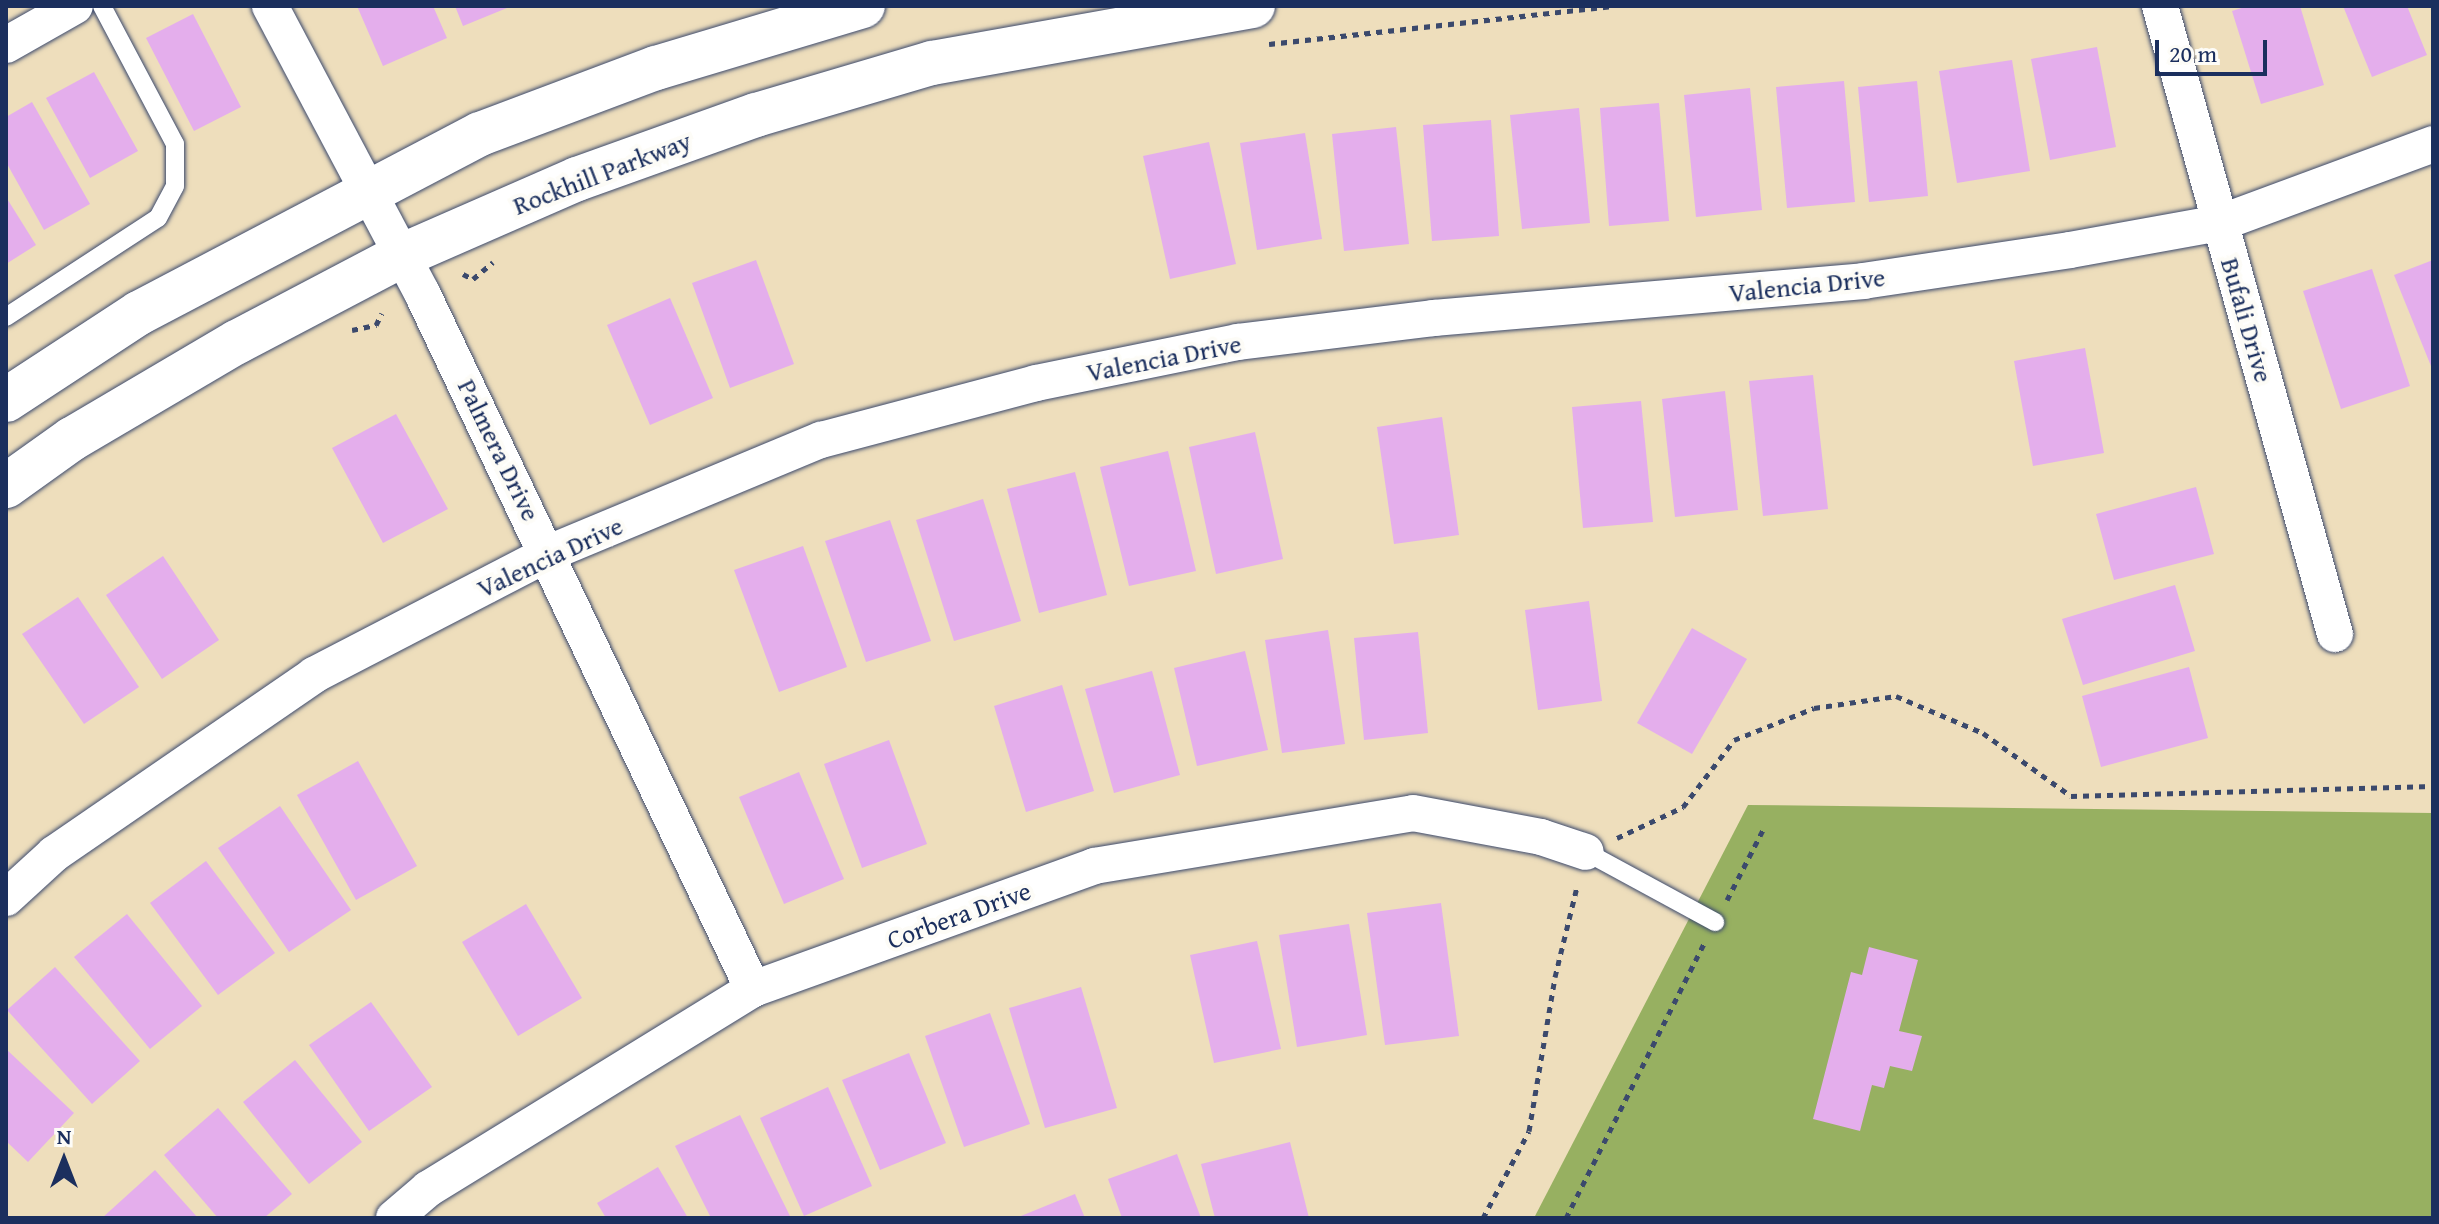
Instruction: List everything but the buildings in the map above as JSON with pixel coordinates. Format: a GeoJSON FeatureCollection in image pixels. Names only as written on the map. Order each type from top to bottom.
{"type":"FeatureCollection","features":[{"type":"Feature","properties":{"kind":"street"},"geometry":{"type":"LineString","coordinates":[[6,45],[75,6]]}},
{"type":"Feature","properties":{"kind":"street","name":"Palmera Drive"},"geometry":{"type":"LineString","coordinates":[[270,6],[371,191],[422,293],[549,553],[753,989]]}},
{"type":"Feature","properties":{"kind":"street"},"geometry":{"type":"LineString","coordinates":[[6,400],[139,313],[480,134],[656,68],[863,6]]}},
{"type":"Feature","properties":{"kind":"street","name":"Bufali Drive"},"geometry":{"type":"LineString","coordinates":[[2160,6],[2335,634]]}},
{"type":"Feature","properties":{"kind":"street","name":"Rockhill Parkway"},"geometry":{"type":"LineString","coordinates":[[6,486],[72,439],[237,342],[403,255],[577,179],[756,115],[918,68],[1256,26]]}},
{"type":"Feature","properties":{"kind":"street","name":"Valencia Drive"},"geometry":{"type":"LineString","coordinates":[[6,898],[54,854],[314,675],[549,553],[821,440],[1036,383],[1238,342],[1434,318],[1863,281],[2220,223],[2433,144]]}},
{"type":"Feature","properties":{"kind":"street","name":"Corbera Drive"},"geometry":{"type":"LineString","coordinates":[[394,1218],[428,1189],[753,989],[1094,866],[1413,813],[1541,837],[1586,852]]}},
{"type":"Feature","properties":{"kind":"lane"},"geometry":{"type":"LineString","coordinates":[[6,317],[158,218],[175,186],[175,144],[102,6]]}},
{"type":"Feature","properties":{"kind":"lane"},"geometry":{"type":"LineString","coordinates":[[1586,852],[1715,922]]}},
{"type":"Feature","properties":{"kind":"path"},"geometry":{"type":"LineString","coordinates":[[1256,26],[1611,6]]}},
{"type":"Feature","properties":{"kind":"path"},"geometry":{"type":"LineString","coordinates":[[339,333],[376,325],[379,314],[463,273],[473,279],[502,254]]}},
{"type":"Feature","properties":{"kind":"path"},"geometry":{"type":"LineString","coordinates":[[1483,1218],[1529,1131],[1555,977],[1586,852],[1683,807],[1734,740],[1814,708],[1896,696],[1983,733],[2071,796],[2433,786]]}},
{"type":"Feature","properties":{"kind":"path"},"geometry":{"type":"LineString","coordinates":[[1566,1218],[1764,828]]}},
{"type":"Feature","properties":{"kind":"green space"},"geometry":{"type":"Polygon","coordinates":[[[1748,805],[2433,813],[2433,1218],[1534,1218],[1748,805]]]}}]}
